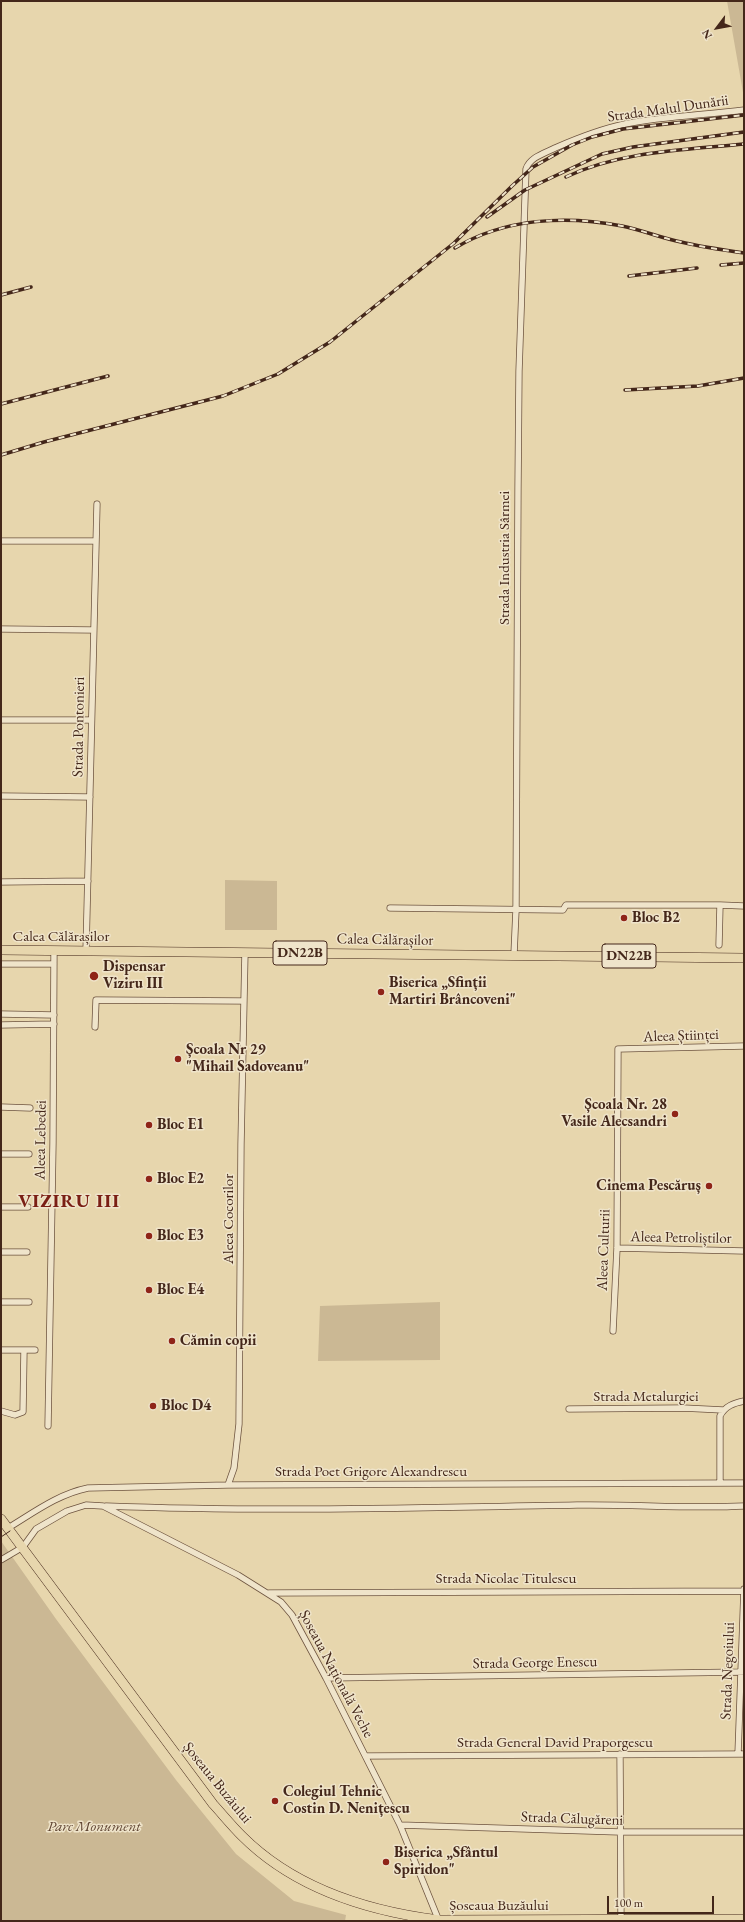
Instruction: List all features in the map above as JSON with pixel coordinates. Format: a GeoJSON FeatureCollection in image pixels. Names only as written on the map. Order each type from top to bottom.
{"type":"FeatureCollection","features":[{"type":"Feature","properties":{"kind":"main road","name":"Calea Călărașilor"},"geometry":{"type":"LineString","coordinates":[[1,950],[514,954],[744,958]]}},
{"type":"Feature","properties":{"kind":"main road","name":"Șoseaua Buzăului"},"geometry":{"type":"LineString","coordinates":[[1,1520],[213,1804],[242,1837],[277,1865],[296,1877],[339,1897],[388,1911],[439,1920],[744,1919]]}},
{"type":"Feature","properties":{"kind":"street","name":"Strada Malul Dunării"},"geometry":{"type":"LineString","coordinates":[[530,162],[540,155],[571,141],[613,127],[638,122],[744,110]]}},
{"type":"Feature","properties":{"kind":"street","name":"Strada Industria Sârmei"},"geometry":{"type":"LineString","coordinates":[[514,954],[516,910],[519,371],[525,179],[526,169],[530,162]]}},
{"type":"Feature","properties":{"kind":"street","name":"Strada Pontonieri"},"geometry":{"type":"LineString","coordinates":[[86,951],[96,504]]}},
{"type":"Feature","properties":{"kind":"street"},"geometry":{"type":"LineString","coordinates":[[1,541],[95,541]]}},
{"type":"Feature","properties":{"kind":"street"},"geometry":{"type":"LineString","coordinates":[[1,629],[93,630]]}},
{"type":"Feature","properties":{"kind":"street"},"geometry":{"type":"LineString","coordinates":[[1,720],[91,720]]}},
{"type":"Feature","properties":{"kind":"street"},"geometry":{"type":"LineString","coordinates":[[1,796],[90,797]]}},
{"type":"Feature","properties":{"kind":"street"},"geometry":{"type":"LineString","coordinates":[[1,882],[88,881]]}},
{"type":"Feature","properties":{"kind":"street"},"geometry":{"type":"LineString","coordinates":[[390,908],[563,910],[566,905],[744,906]]}},
{"type":"Feature","properties":{"kind":"street"},"geometry":{"type":"LineString","coordinates":[[719,945],[720,905]]}},
{"type":"Feature","properties":{"kind":"street","name":"Aleea Lebedei"},"geometry":{"type":"LineString","coordinates":[[48,1426],[53,1143],[54,951]]}},
{"type":"Feature","properties":{"kind":"street","name":"Aleea Cocorilor"},"geometry":{"type":"LineString","coordinates":[[228,1485],[234,1468],[239,1424],[243,1001],[245,952]]}},
{"type":"Feature","properties":{"kind":"street"},"geometry":{"type":"LineString","coordinates":[[1,964],[54,964]]}},
{"type":"Feature","properties":{"kind":"street"},"geometry":{"type":"LineString","coordinates":[[95,1027],[96,1000],[243,1001]]}},
{"type":"Feature","properties":{"kind":"street"},"geometry":{"type":"LineString","coordinates":[[1,1014],[54,1015]]}},
{"type":"Feature","properties":{"kind":"street"},"geometry":{"type":"LineString","coordinates":[[1,1025],[54,1024]]}},
{"type":"Feature","properties":{"kind":"street","name":"Aleea Științei"},"geometry":{"type":"LineString","coordinates":[[618,1049],[744,1046]]}},
{"type":"Feature","properties":{"kind":"street","name":"Aleea Culturii"},"geometry":{"type":"LineString","coordinates":[[614,1331],[617,1248],[618,1049]]}},
{"type":"Feature","properties":{"kind":"street"},"geometry":{"type":"LineString","coordinates":[[1,1107],[30,1108]]}},
{"type":"Feature","properties":{"kind":"street"},"geometry":{"type":"LineString","coordinates":[[1,1154],[29,1154]]}},
{"type":"Feature","properties":{"kind":"street"},"geometry":{"type":"LineString","coordinates":[[1,1207],[28,1207]]}},
{"type":"Feature","properties":{"kind":"street","name":"Aleea Petroliștilor"},"geometry":{"type":"LineString","coordinates":[[617,1248],[744,1251]]}},
{"type":"Feature","properties":{"kind":"street"},"geometry":{"type":"LineString","coordinates":[[1,1252],[27,1252]]}},
{"type":"Feature","properties":{"kind":"street"},"geometry":{"type":"LineString","coordinates":[[1,1302],[29,1302]]}},
{"type":"Feature","properties":{"kind":"street"},"geometry":{"type":"LineString","coordinates":[[1,1350],[35,1350]]}},
{"type":"Feature","properties":{"kind":"street"},"geometry":{"type":"LineString","coordinates":[[1,1411],[15,1415],[22,1412],[24,1350]]}},
{"type":"Feature","properties":{"kind":"street"},"geometry":{"type":"LineString","coordinates":[[720,1482],[720,1421],[723,1410],[734,1403],[744,1401]]}},
{"type":"Feature","properties":{"kind":"street","name":"Strada Metalurgiei"},"geometry":{"type":"LineString","coordinates":[[569,1409],[683,1408],[723,1410]]}},
{"type":"Feature","properties":{"kind":"street","name":"Strada Poet Grigore Alexandrescu"},"geometry":{"type":"LineString","coordinates":[[8,1528],[58,1498],[76,1490],[88,1488],[228,1485],[744,1483]]}},
{"type":"Feature","properties":{"kind":"street","name":"Șoseaua Națională Veche"},"geometry":{"type":"LineString","coordinates":[[23,1548],[36,1529],[67,1511],[86,1505],[103,1506],[210,1559],[281,1602],[292,1615],[366,1756],[400,1825],[439,1920]]}},
{"type":"Feature","properties":{"kind":"street"},"geometry":{"type":"LineString","coordinates":[[103,1506],[199,1510],[584,1505],[744,1506]]}},
{"type":"Feature","properties":{"kind":"street"},"geometry":{"type":"LineString","coordinates":[[1,1560],[23,1548]]}},
{"type":"Feature","properties":{"kind":"street","name":"Strada Nicolae Titulescu"},"geometry":{"type":"LineString","coordinates":[[269,1594],[744,1590]]}},
{"type":"Feature","properties":{"kind":"street","name":"Strada Negoiului"},"geometry":{"type":"LineString","coordinates":[[738,1754],[744,1590]]}},
{"type":"Feature","properties":{"kind":"street","name":"Strada George Enescu"},"geometry":{"type":"LineString","coordinates":[[326,1678],[742,1672]]}},
{"type":"Feature","properties":{"kind":"street"},"geometry":{"type":"LineString","coordinates":[[620,1754],[621,1920]]}},
{"type":"Feature","properties":{"kind":"street","name":"Strada General David Praporgescu"},"geometry":{"type":"LineString","coordinates":[[366,1756],[744,1754]]}},
{"type":"Feature","properties":{"kind":"street","name":"Strada Călugăreni"},"geometry":{"type":"LineString","coordinates":[[400,1825],[620,1832],[744,1832]]}},
{"type":"Feature","properties":{"kind":"green space"},"geometry":{"type":"Polygon","coordinates":[[[727,1],[744,1],[744,98],[727,1]]]}},
{"type":"Feature","properties":{"kind":"green space"},"geometry":{"type":"Polygon","coordinates":[[[225,880],[277,881],[277,930],[225,930],[225,880]]]}},
{"type":"Feature","properties":{"kind":"green space"},"geometry":{"type":"Polygon","coordinates":[[[440,1302],[440,1360],[318,1361],[320,1306],[440,1302]]]}},
{"type":"Feature","properties":{"kind":"green space","name":"Parc Monument"},"geometry":{"type":"Polygon","coordinates":[[[1,1541],[56,1619],[176,1780],[236,1854],[294,1901],[346,1915],[345,1921],[1,1921],[1,1541]]]}},
{"type":"Feature","properties":{"kind":"tram line"},"geometry":{"type":"LineString","coordinates":[[1,1537],[10,1531]]}},
{"type":"Feature","properties":{"kind":"railway"},"geometry":{"type":"LineString","coordinates":[[1,455],[44,442],[223,396],[278,374],[330,342],[454,243],[533,167],[572,145],[592,137],[623,129],[744,115]]}},
{"type":"Feature","properties":{"kind":"railway"},"geometry":{"type":"LineString","coordinates":[[487,217],[525,190],[602,154],[633,147],[744,132]]}},
{"type":"Feature","properties":{"kind":"railway"},"geometry":{"type":"LineString","coordinates":[[566,177],[587,168],[631,157],[676,150],[744,144]]}},
{"type":"Feature","properties":{"kind":"railway"},"geometry":{"type":"LineString","coordinates":[[455,248],[494,230],[515,225],[558,220],[622,226],[689,244],[744,253]]}},
{"type":"Feature","properties":{"kind":"railway"},"geometry":{"type":"LineString","coordinates":[[721,265],[744,263]]}},
{"type":"Feature","properties":{"kind":"railway"},"geometry":{"type":"LineString","coordinates":[[629,276],[697,268]]}},
{"type":"Feature","properties":{"kind":"railway"},"geometry":{"type":"LineString","coordinates":[[1,295],[31,287]]}},
{"type":"Feature","properties":{"kind":"railway"},"geometry":{"type":"LineString","coordinates":[[1,404],[108,376]]}},
{"type":"Feature","properties":{"kind":"railway"},"geometry":{"type":"LineString","coordinates":[[625,390],[698,386],[744,378]]}},
{"type":"Feature","properties":{"kind":"place","name":"Bloc B2"},"geometry":{"type":"Point","coordinates":[624,918]}},
{"type":"Feature","properties":{"kind":"place","name":"Dispensar Viziru III"},"geometry":{"type":"Point","coordinates":[94,976]}},
{"type":"Feature","properties":{"kind":"place","name":"Biserica „Sfinții Martiri Brâncoveni\""},"geometry":{"type":"Point","coordinates":[381,992]}},
{"type":"Feature","properties":{"kind":"place","name":"Școala Nr 29 \"Mihail Sadoveanu\""},"geometry":{"type":"Point","coordinates":[178,1059]}},
{"type":"Feature","properties":{"kind":"place","name":"Școala Nr. 28 Vasile Alecsandri"},"geometry":{"type":"Point","coordinates":[675,1114]}},
{"type":"Feature","properties":{"kind":"place","name":"Bloc E1"},"geometry":{"type":"Point","coordinates":[149,1125]}},
{"type":"Feature","properties":{"kind":"place","name":"Bloc E2"},"geometry":{"type":"Point","coordinates":[149,1179]}},
{"type":"Feature","properties":{"kind":"place","name":"Cinema Pescăruș"},"geometry":{"type":"Point","coordinates":[709,1186]}},
{"type":"Feature","properties":{"kind":"place","name":"Bloc E3"},"geometry":{"type":"Point","coordinates":[149,1236]}},
{"type":"Feature","properties":{"kind":"place","name":"Bloc E4"},"geometry":{"type":"Point","coordinates":[149,1290]}},
{"type":"Feature","properties":{"kind":"place","name":"Cămin copii"},"geometry":{"type":"Point","coordinates":[172,1341]}},
{"type":"Feature","properties":{"kind":"place","name":"Bloc D4"},"geometry":{"type":"Point","coordinates":[153,1406]}},
{"type":"Feature","properties":{"kind":"place","name":"Colegiul Tehnic Costin D. Nenițescu"},"geometry":{"type":"Point","coordinates":[275,1801]}},
{"type":"Feature","properties":{"kind":"place","name":"Biserica „Sfântul Spiridon\""},"geometry":{"type":"Point","coordinates":[386,1862]}},
{"type":"Feature","properties":{"kind":"district","name":"VIZIRU III"},"geometry":{"type":"Point","coordinates":[69,1202]}}]}
